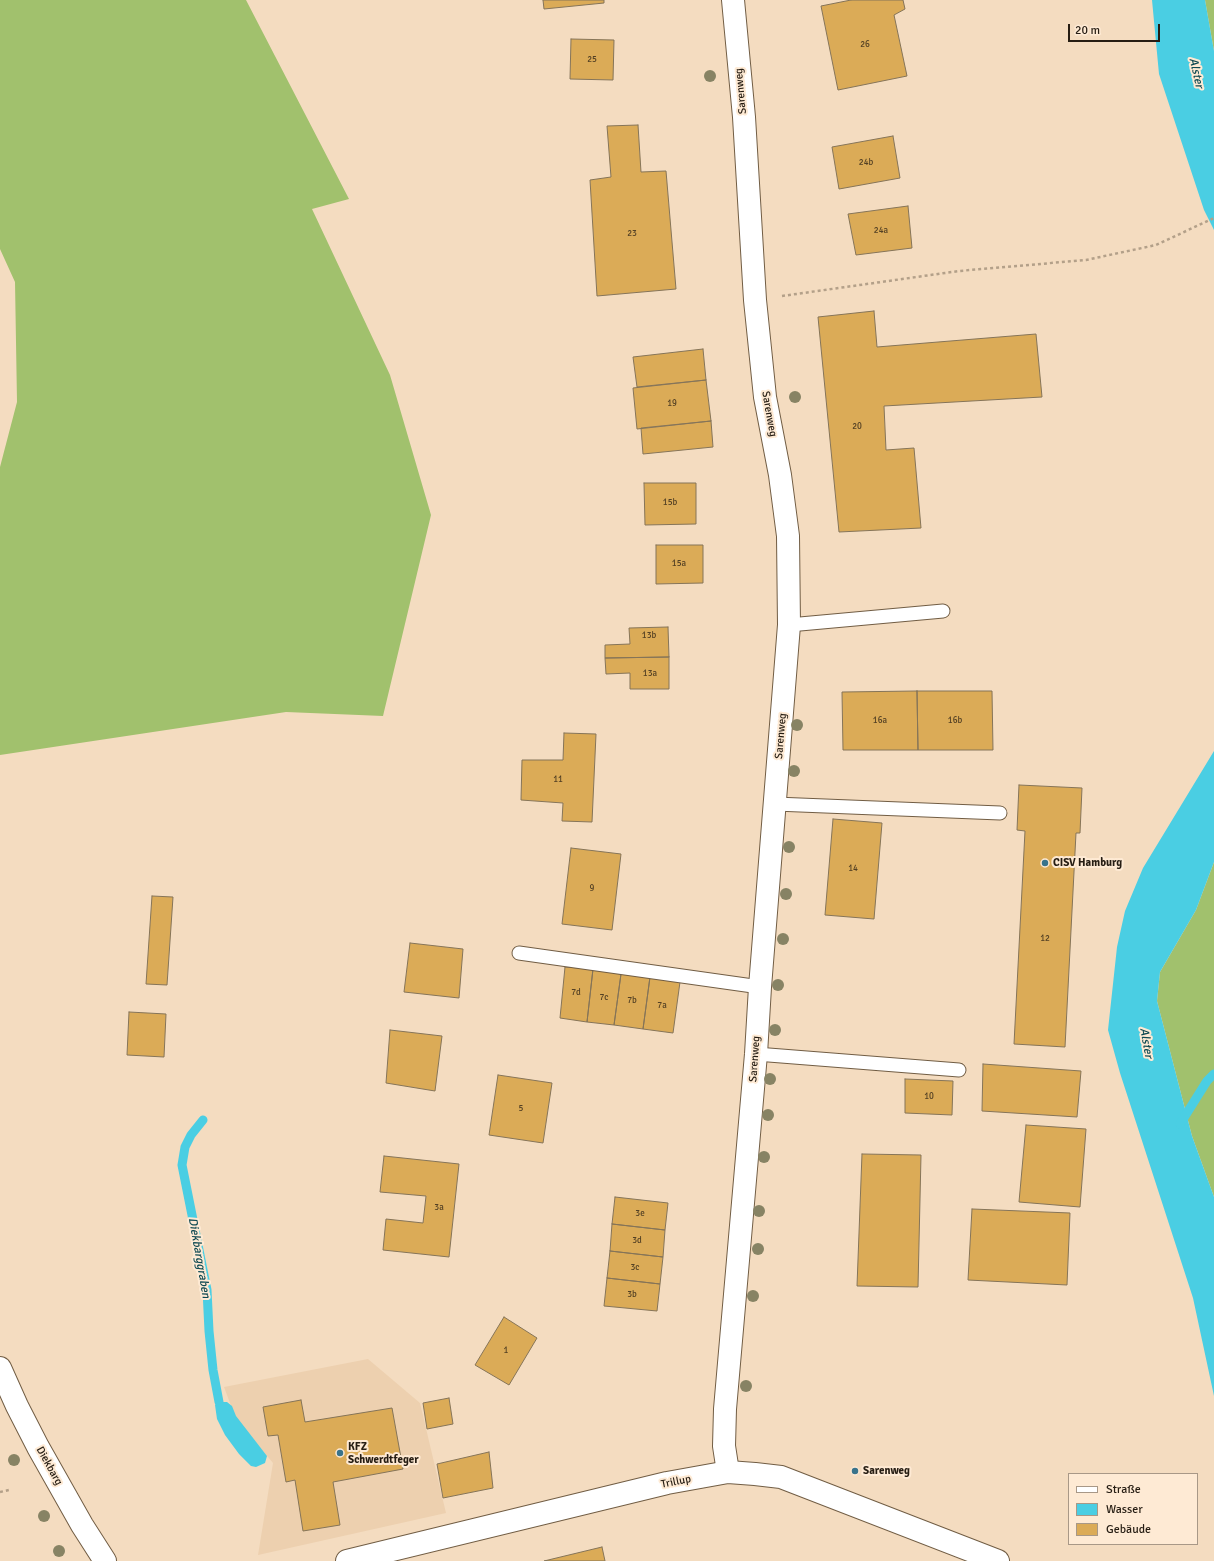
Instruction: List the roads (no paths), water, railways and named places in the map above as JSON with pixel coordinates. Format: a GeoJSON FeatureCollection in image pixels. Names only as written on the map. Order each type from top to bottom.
{"type":"FeatureCollection","features":[{"type":"Feature","properties":{"kind":"street","name":"Sarenweg"},"geometry":{"type":"LineString","coordinates":[[728,1472],[724,1446],[725,1409],[756,1054],[789,625],[788,536],[780,475],[765,396],[755,300],[744,117],[733,0]]}},
{"type":"Feature","properties":{"kind":"street","name":"Diekbarg"},"geometry":{"type":"LineString","coordinates":[[0,1368],[38,1447],[82,1525],[105,1561]]}},
{"type":"Feature","properties":{"kind":"street","name":"Trillup"},"geometry":{"type":"LineString","coordinates":[[347,1561],[667,1483],[728,1472],[781,1477],[998,1561]]}},
{"type":"Feature","properties":{"kind":"lane"},"geometry":{"type":"LineString","coordinates":[[789,625],[943,610]]}},
{"type":"Feature","properties":{"kind":"lane"},"geometry":{"type":"LineString","coordinates":[[775,804],[1000,813]]}},
{"type":"Feature","properties":{"kind":"lane"},"geometry":{"type":"LineString","coordinates":[[519,953],[760,987]]}},
{"type":"Feature","properties":{"kind":"lane"},"geometry":{"type":"LineString","coordinates":[[756,1054],[959,1070]]}},
{"type":"Feature","properties":{"kind":"water","name":"Alster"},"geometry":{"type":"Polygon","coordinates":[[[1152,0],[1205,0],[1214,51],[1214,230],[1204,210],[1159,74],[1152,0]]]}},
{"type":"Feature","properties":{"kind":"water","name":"Alster"},"geometry":{"type":"Polygon","coordinates":[[[1214,751],[1214,862],[1196,910],[1160,972],[1157,1001],[1192,1136],[1214,1197],[1214,1396],[1193,1298],[1120,1073],[1108,1030],[1117,947],[1125,911],[1143,868],[1214,751]]]}},
{"type":"Feature","properties":{"kind":"water"},"geometry":{"type":"Polygon","coordinates":[[[219,1402],[227,1402],[232,1406],[236,1416],[267,1456],[265,1463],[256,1467],[251,1466],[239,1454],[225,1435],[217,1419],[215,1405],[219,1402]]]}},
{"type":"Feature","properties":{"kind":"waterway"},"geometry":{"type":"LineString","coordinates":[[1180,1124],[1207,1081],[1214,1074]]}},
{"type":"Feature","properties":{"kind":"waterway","name":"Diekbarggraben"},"geometry":{"type":"LineString","coordinates":[[203,1120],[191,1135],[185,1147],[182,1165],[207,1290],[213,1370],[219,1402]]}},
{"type":"Feature","properties":{"kind":"place","name":"CISV Hamburg"},"geometry":{"type":"Point","coordinates":[1045,863]}},
{"type":"Feature","properties":{"kind":"place","name":"KFZ Schwerdtfeger"},"geometry":{"type":"Point","coordinates":[340,1453]}},
{"type":"Feature","properties":{"kind":"place","name":"Sarenweg"},"geometry":{"type":"Point","coordinates":[855,1471]}}]}
